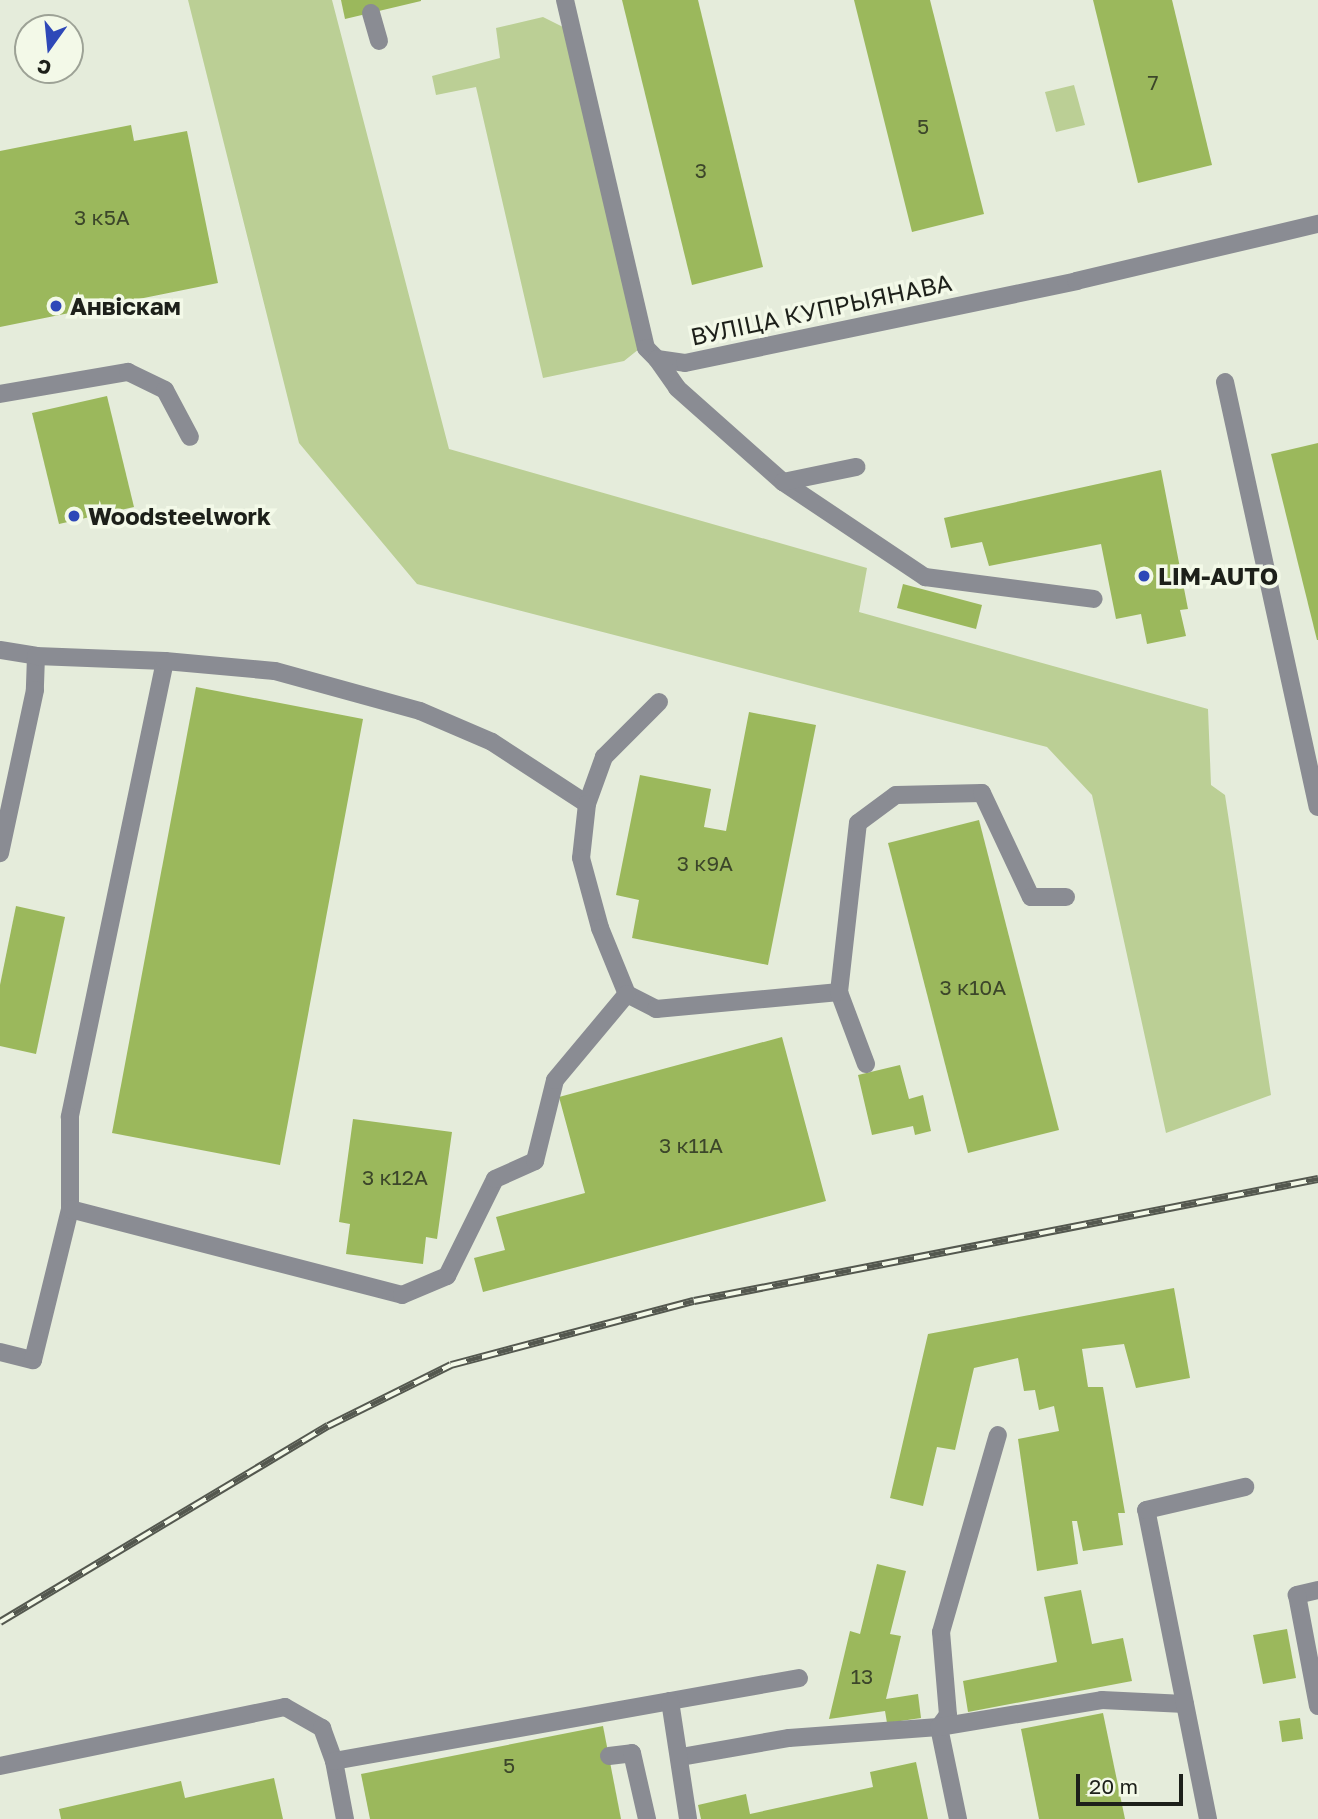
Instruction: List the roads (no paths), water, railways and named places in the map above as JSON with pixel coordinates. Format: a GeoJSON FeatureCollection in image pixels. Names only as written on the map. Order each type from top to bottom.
{"type":"FeatureCollection","features":[{"type":"Feature","properties":{"kind":"street"},"geometry":{"type":"LineString","coordinates":[[565,0],[646,348],[677,388],[783,482],[925,578],[1094,599]]}},
{"type":"Feature","properties":{"kind":"street"},"geometry":{"type":"LineString","coordinates":[[371,13],[379,41]]}},
{"type":"Feature","properties":{"kind":"street","name":"ВУЛІЦА КУПРЫЯНАВА"},"geometry":{"type":"LineString","coordinates":[[657,359],[685,363],[1076,281],[1318,224]]}},
{"type":"Feature","properties":{"kind":"street"},"geometry":{"type":"LineString","coordinates":[[0,394],[128,372],[165,390],[190,437]]}},
{"type":"Feature","properties":{"kind":"street"},"geometry":{"type":"LineString","coordinates":[[1225,382],[1318,807]]}},
{"type":"Feature","properties":{"kind":"street"},"geometry":{"type":"LineString","coordinates":[[783,482],[856,467]]}},
{"type":"Feature","properties":{"kind":"street"},"geometry":{"type":"LineString","coordinates":[[0,650],[36,656],[165,661],[275,671],[420,711],[492,742],[587,804]]}},
{"type":"Feature","properties":{"kind":"street"},"geometry":{"type":"LineString","coordinates":[[0,853],[35,690],[36,656]]}},
{"type":"Feature","properties":{"kind":"street"},"geometry":{"type":"LineString","coordinates":[[0,1352],[33,1360],[70,1209],[70,1117],[165,661]]}},
{"type":"Feature","properties":{"kind":"street"},"geometry":{"type":"LineString","coordinates":[[659,702],[604,757],[587,804],[581,858],[600,928],[627,994],[656,1009],[839,992]]}},
{"type":"Feature","properties":{"kind":"street"},"geometry":{"type":"LineString","coordinates":[[866,1064],[839,992],[858,823],[897,794],[982,793],[1031,897],[1066,897]]}},
{"type":"Feature","properties":{"kind":"street"},"geometry":{"type":"LineString","coordinates":[[70,1209],[402,1295],[447,1276],[495,1179],[536,1161],[555,1080],[627,994]]}},
{"type":"Feature","properties":{"kind":"street"},"geometry":{"type":"LineString","coordinates":[[958,1819],[939,1727],[948,1715],[941,1632],[998,1435]]}},
{"type":"Feature","properties":{"kind":"street"},"geometry":{"type":"LineString","coordinates":[[1208,1819],[1146,1510],[1245,1488]]}},
{"type":"Feature","properties":{"kind":"street"},"geometry":{"type":"LineString","coordinates":[[1318,1590],[1297,1595],[1318,1706]]}},
{"type":"Feature","properties":{"kind":"street"},"geometry":{"type":"LineString","coordinates":[[334,1761],[799,1678]]}},
{"type":"Feature","properties":{"kind":"street"},"geometry":{"type":"LineString","coordinates":[[681,1757],[789,1738],[939,1727],[1102,1700],[1185,1703]]}},
{"type":"Feature","properties":{"kind":"street"},"geometry":{"type":"LineString","coordinates":[[670,1701],[681,1757],[688,1819]]}},
{"type":"Feature","properties":{"kind":"street"},"geometry":{"type":"LineString","coordinates":[[0,1766],[285,1707],[322,1728],[334,1761],[345,1819]]}},
{"type":"Feature","properties":{"kind":"street"},"geometry":{"type":"LineString","coordinates":[[609,1756],[632,1753],[647,1819]]}},
{"type":"Feature","properties":{"kind":"railway"},"geometry":{"type":"LineString","coordinates":[[0,1622],[328,1426],[451,1365],[694,1301],[1318,1179]]}},
{"type":"Feature","properties":{"kind":"place","name":"Анвіскам"},"geometry":{"type":"Point","coordinates":[56,306]}},
{"type":"Feature","properties":{"kind":"place","name":"Woodsteelwork"},"geometry":{"type":"Point","coordinates":[74,516]}},
{"type":"Feature","properties":{"kind":"place","name":"LIM-AUTO"},"geometry":{"type":"Point","coordinates":[1144,576]}}]}
